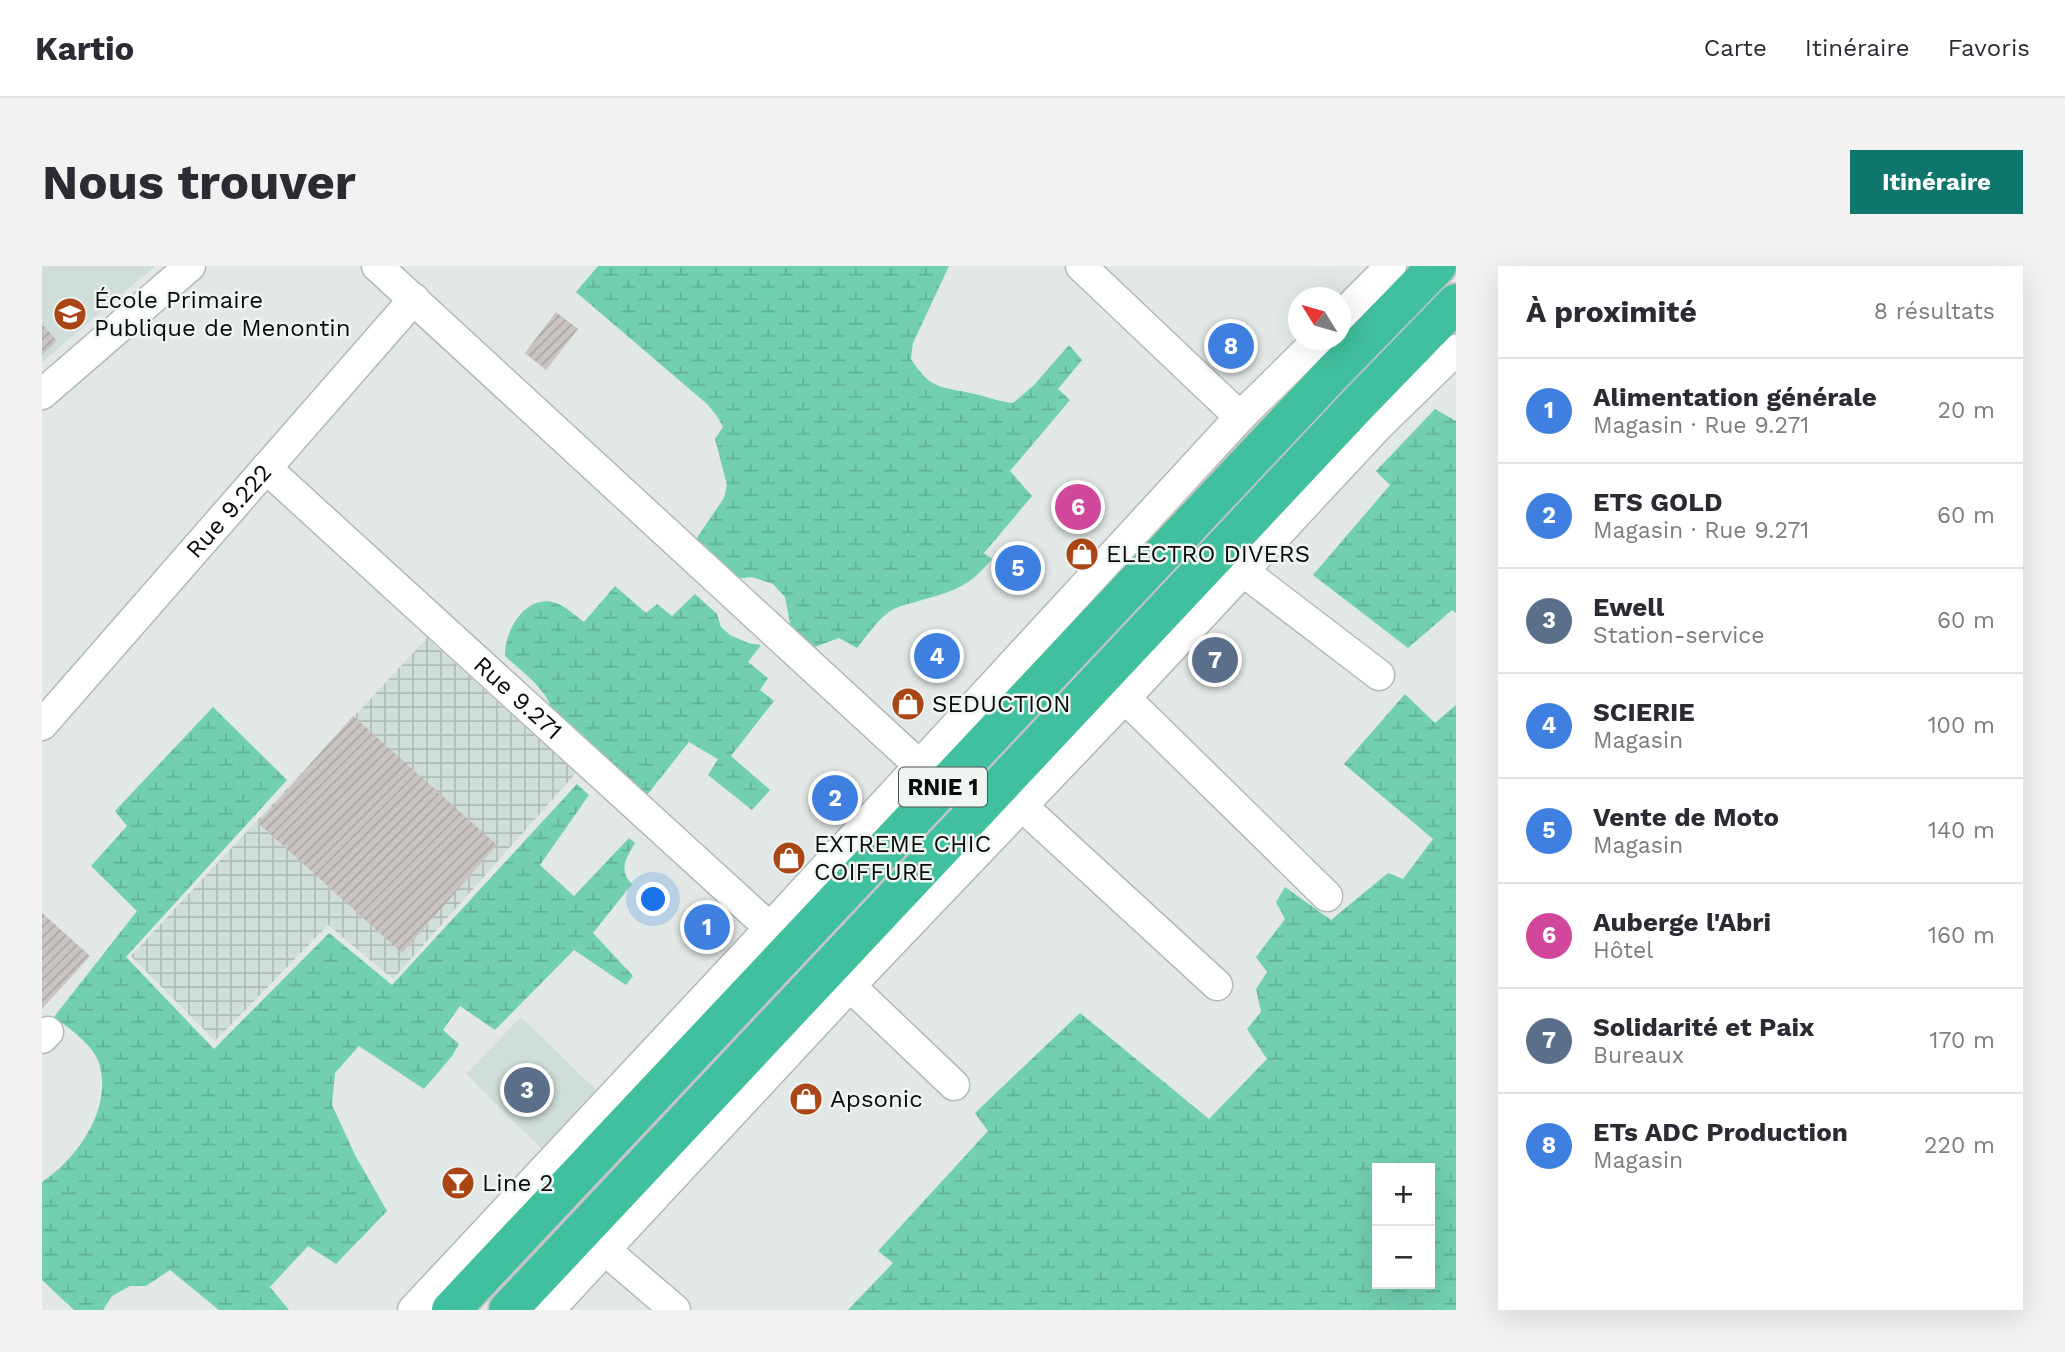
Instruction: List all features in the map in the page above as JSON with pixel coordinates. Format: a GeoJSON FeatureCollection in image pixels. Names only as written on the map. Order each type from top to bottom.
{"type":"FeatureCollection","features":[{"type":"Feature","properties":{"kind":"highway","name":"RNIE 1"},"geometry":{"type":"LineString","coordinates":[[451,1310],[1320,386],[1437,266]]}},
{"type":"Feature","properties":{"kind":"highway","name":"RNIE 1"},"geometry":{"type":"LineString","coordinates":[[508,1310],[1357,405],[1456,303]]}},
{"type":"Feature","properties":{"kind":"street"},"geometry":{"type":"LineString","coordinates":[[42,394],[190,266]]}},
{"type":"Feature","properties":{"kind":"street"},"geometry":{"type":"LineString","coordinates":[[377,266],[919,766]]}},
{"type":"Feature","properties":{"kind":"street"},"geometry":{"type":"LineString","coordinates":[[1081,266],[1240,417]]}},
{"type":"Feature","properties":{"kind":"street"},"geometry":{"type":"LineString","coordinates":[[1351,306],[1391,266]]}},
{"type":"Feature","properties":{"kind":"street","name":"Rue 9.222"},"geometry":{"type":"LineString","coordinates":[[42,725],[414,299]]}},
{"type":"Feature","properties":{"kind":"street"},"geometry":{"type":"LineString","coordinates":[[413,1310],[1240,417],[1308,350]]}},
{"type":"Feature","properties":{"kind":"street"},"geometry":{"type":"LineString","coordinates":[[550,1310],[850,986],[1125,698],[1378,426],[1456,350]]}},
{"type":"Feature","properties":{"kind":"street","name":"Rue 9.271"},"geometry":{"type":"LineString","coordinates":[[266,468],[769,928]]}},
{"type":"Feature","properties":{"kind":"street"},"geometry":{"type":"LineString","coordinates":[[1243,571],[1379,675]]}},
{"type":"Feature","properties":{"kind":"street"},"geometry":{"type":"LineString","coordinates":[[1125,698],[1327,896]]}},
{"type":"Feature","properties":{"kind":"street"},"geometry":{"type":"LineString","coordinates":[[1021,805],[1217,985]]}},
{"type":"Feature","properties":{"kind":"street"},"geometry":{"type":"LineString","coordinates":[[850,986],[954,1085]]}},
{"type":"Feature","properties":{"kind":"street"},"geometry":{"type":"LineString","coordinates":[[604,1249],[675,1310]]}},
{"type":"Feature","properties":{"kind":"shaded area","name":"École Primaire Publique de Menontin"},"geometry":{"type":"Polygon","coordinates":[[[42,266],[155,266],[42,362],[42,266]]]}},
{"type":"Feature","properties":{"kind":"shaded area"},"geometry":{"type":"Polygon","coordinates":[[[427,638],[576,773],[393,979],[328,925],[215,1041],[131,956],[427,638]]]}},
{"type":"Feature","properties":{"kind":"shaded area"},"geometry":{"type":"Polygon","coordinates":[[[521,1017],[598,1092],[544,1151],[466,1074],[521,1017]]]}},
{"type":"Feature","properties":{"kind":"green space"},"geometry":{"type":"Polygon","coordinates":[[[598,266],[949,266],[913,343],[911,359],[918,370],[932,382],[946,388],[1013,403],[1034,385],[1069,345],[1082,360],[1058,389],[1070,400],[1010,471],[1032,496],[984,553],[992,559],[984,568],[969,582],[953,590],[890,611],[857,648],[839,638],[812,648],[791,629],[785,597],[773,584],[752,577],[732,579],[694,542],[724,498],[727,485],[715,439],[723,427],[707,404],[576,292],[598,266]]]}},
{"type":"Feature","properties":{"kind":"green space"},"geometry":{"type":"Polygon","coordinates":[[[1435,409],[1456,421],[1456,613],[1452,610],[1408,648],[1313,575],[1390,485],[1376,471],[1435,409]]]}},
{"type":"Feature","properties":{"kind":"green space"},"geometry":{"type":"Polygon","coordinates":[[[615,586],[646,613],[657,604],[672,616],[695,594],[717,614],[721,627],[730,635],[761,645],[748,662],[768,678],[760,690],[774,701],[731,756],[770,790],[752,810],[708,775],[718,759],[689,742],[643,800],[551,715],[551,707],[542,691],[505,656],[508,636],[526,609],[545,601],[556,603],[584,622],[615,586]]]}},
{"type":"Feature","properties":{"kind":"green space"},"geometry":{"type":"Polygon","coordinates":[[[1405,694],[1435,723],[1456,705],[1456,1310],[848,1310],[893,1263],[878,1251],[988,1131],[975,1113],[1080,1013],[1209,1119],[1267,1059],[1247,1029],[1261,1012],[1256,989],[1267,972],[1256,957],[1285,919],[1276,902],[1285,887],[1331,920],[1388,873],[1403,879],[1433,839],[1344,764],[1405,694]]]}},
{"type":"Feature","properties":{"kind":"green space"},"geometry":{"type":"Polygon","coordinates":[[[213,707],[287,780],[126,957],[214,1049],[329,933],[392,985],[577,784],[589,795],[540,865],[574,896],[629,838],[635,843],[624,869],[632,884],[593,933],[633,976],[626,985],[574,950],[495,1030],[460,1006],[443,1030],[459,1044],[424,1089],[359,1046],[335,1073],[332,1105],[355,1155],[387,1211],[336,1264],[308,1246],[270,1287],[289,1310],[219,1310],[170,1270],[146,1286],[130,1286],[112,1296],[103,1310],[74,1310],[42,1280],[42,1182],[80,1146],[97,1114],[102,1080],[99,1063],[92,1050],[54,1017],[137,911],[91,866],[127,826],[115,811],[213,707]]]}},
{"type":"Feature","properties":{"kind":"building"},"geometry":{"type":"Polygon","coordinates":[[[556,312],[578,329],[546,370],[525,353],[556,312]]]}},
{"type":"Feature","properties":{"kind":"building"},"geometry":{"type":"Polygon","coordinates":[[[42,324],[57,341],[42,355],[42,324]]]}},
{"type":"Feature","properties":{"kind":"building"},"geometry":{"type":"Polygon","coordinates":[[[353,716],[497,845],[402,953],[258,823],[353,716]]]}},
{"type":"Feature","properties":{"kind":"building"},"geometry":{"type":"Polygon","coordinates":[[[42,913],[90,956],[42,1009],[42,913]]]}},
{"type":"Feature","properties":{"kind":"place","name":"École Primaire Publique de Menontin"},"geometry":{"type":"Point","coordinates":[70,314]}},
{"type":"Feature","properties":{"kind":"place","name":"ETs ADC Production"},"geometry":{"type":"Point","coordinates":[1231,346]}},
{"type":"Feature","properties":{"kind":"place","name":"Auberge l'Abri"},"geometry":{"type":"Point","coordinates":[1078,507]}},
{"type":"Feature","properties":{"kind":"place","name":"ELECTRO DIVERS"},"geometry":{"type":"Point","coordinates":[1082,554]}},
{"type":"Feature","properties":{"kind":"place","name":"Vente de Moto"},"geometry":{"type":"Point","coordinates":[1018,568]}},
{"type":"Feature","properties":{"kind":"place","name":"SCIERIE"},"geometry":{"type":"Point","coordinates":[937,656]}},
{"type":"Feature","properties":{"kind":"place","name":"Solidarité et Paix"},"geometry":{"type":"Point","coordinates":[1215,660]}},
{"type":"Feature","properties":{"kind":"place","name":"SEDUCTION"},"geometry":{"type":"Point","coordinates":[908,704]}},
{"type":"Feature","properties":{"kind":"place","name":"ETS GOLD"},"geometry":{"type":"Point","coordinates":[835,798]}},
{"type":"Feature","properties":{"kind":"place","name":"EXTREME CHIC COIFFURE"},"geometry":{"type":"Point","coordinates":[789,858]}},
{"type":"Feature","properties":{"kind":"place","name":"Alimentation générale"},"geometry":{"type":"Point","coordinates":[707,927]}},
{"type":"Feature","properties":{"kind":"place","name":"Ewell"},"geometry":{"type":"Point","coordinates":[527,1090]}},
{"type":"Feature","properties":{"kind":"place","name":"Apsonic"},"geometry":{"type":"Point","coordinates":[806,1099]}},
{"type":"Feature","properties":{"kind":"place","name":"Line 2"},"geometry":{"type":"Point","coordinates":[458,1183]}}]}
